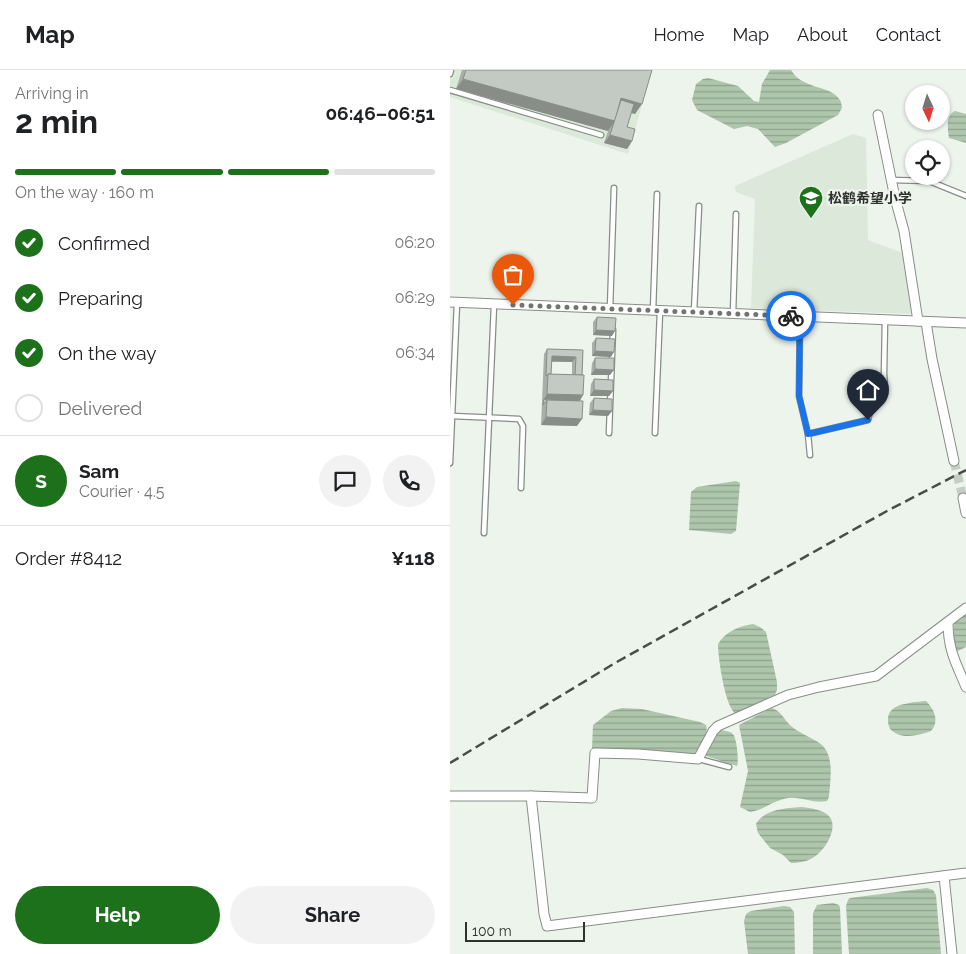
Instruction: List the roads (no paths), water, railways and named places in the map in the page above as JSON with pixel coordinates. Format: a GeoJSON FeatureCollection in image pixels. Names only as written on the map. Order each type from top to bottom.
{"type":"FeatureCollection","features":[{"type":"Feature","properties":{"kind":"street"},"geometry":{"type":"LineString","coordinates":[[878,115],[954,461]]}},
{"type":"Feature","properties":{"kind":"street"},"geometry":{"type":"LineString","coordinates":[[454,303],[612,312],[694,312],[966,323]]}},
{"type":"Feature","properties":{"kind":"street"},"geometry":{"type":"LineString","coordinates":[[963,498],[966,513]]}},
{"type":"Feature","properties":{"kind":"street"},"geometry":{"type":"LineString","coordinates":[[450,796],[592,798],[596,753],[698,759],[713,730],[718,726],[788,695],[819,686],[876,676],[966,608]]}},
{"type":"Feature","properties":{"kind":"street"},"geometry":{"type":"LineString","coordinates":[[948,622],[951,652],[966,687]]}},
{"type":"Feature","properties":{"kind":"street"},"geometry":{"type":"LineString","coordinates":[[531,796],[546,926],[966,873]]}},
{"type":"Feature","properties":{"kind":"street"},"geometry":{"type":"LineString","coordinates":[[944,876],[952,954]]}},
{"type":"Feature","properties":{"kind":"lane"},"geometry":{"type":"LineString","coordinates":[[450,74],[451,70]]}},
{"type":"Feature","properties":{"kind":"lane"},"geometry":{"type":"LineString","coordinates":[[450,90],[601,136]]}},
{"type":"Feature","properties":{"kind":"lane"},"geometry":{"type":"LineString","coordinates":[[891,180],[929,182],[966,196]]}},
{"type":"Feature","properties":{"kind":"lane"},"geometry":{"type":"LineString","coordinates":[[612,312],[614,188]]}},
{"type":"Feature","properties":{"kind":"lane"},"geometry":{"type":"LineString","coordinates":[[655,433],[657,194]]}},
{"type":"Feature","properties":{"kind":"lane"},"geometry":{"type":"LineString","coordinates":[[694,312],[698,206]]}},
{"type":"Feature","properties":{"kind":"lane"},"geometry":{"type":"LineString","coordinates":[[733,314],[736,214]]}},
{"type":"Feature","properties":{"kind":"lane"},"geometry":{"type":"LineString","coordinates":[[450,463],[454,303]]}},
{"type":"Feature","properties":{"kind":"lane"},"geometry":{"type":"LineString","coordinates":[[484,533],[494,304]]}},
{"type":"Feature","properties":{"kind":"lane"},"geometry":{"type":"LineString","coordinates":[[800,317],[799,396],[808,434],[810,455]]}},
{"type":"Feature","properties":{"kind":"lane"},"geometry":{"type":"LineString","coordinates":[[808,434],[868,420],[873,398],[886,388],[884,374],[885,320]]}},
{"type":"Feature","properties":{"kind":"lane"},"geometry":{"type":"LineString","coordinates":[[609,434],[613,328]]}},
{"type":"Feature","properties":{"kind":"lane"},"geometry":{"type":"LineString","coordinates":[[452,416],[519,419],[522,423],[520,488]]}},
{"type":"Feature","properties":{"kind":"lane"},"geometry":{"type":"LineString","coordinates":[[698,759],[729,767]]}},
{"type":"Feature","properties":{"kind":"tunnel"},"geometry":{"type":"LineString","coordinates":[[954,461],[963,498]]}},
{"type":"Feature","properties":{"kind":"railway"},"geometry":{"type":"LineString","coordinates":[[450,763],[615,663],[887,511],[966,470]]}},
{"type":"Feature","properties":{"kind":"place","name":"松鹤希望小学"},"geometry":{"type":"Point","coordinates":[811,219]}}]}
